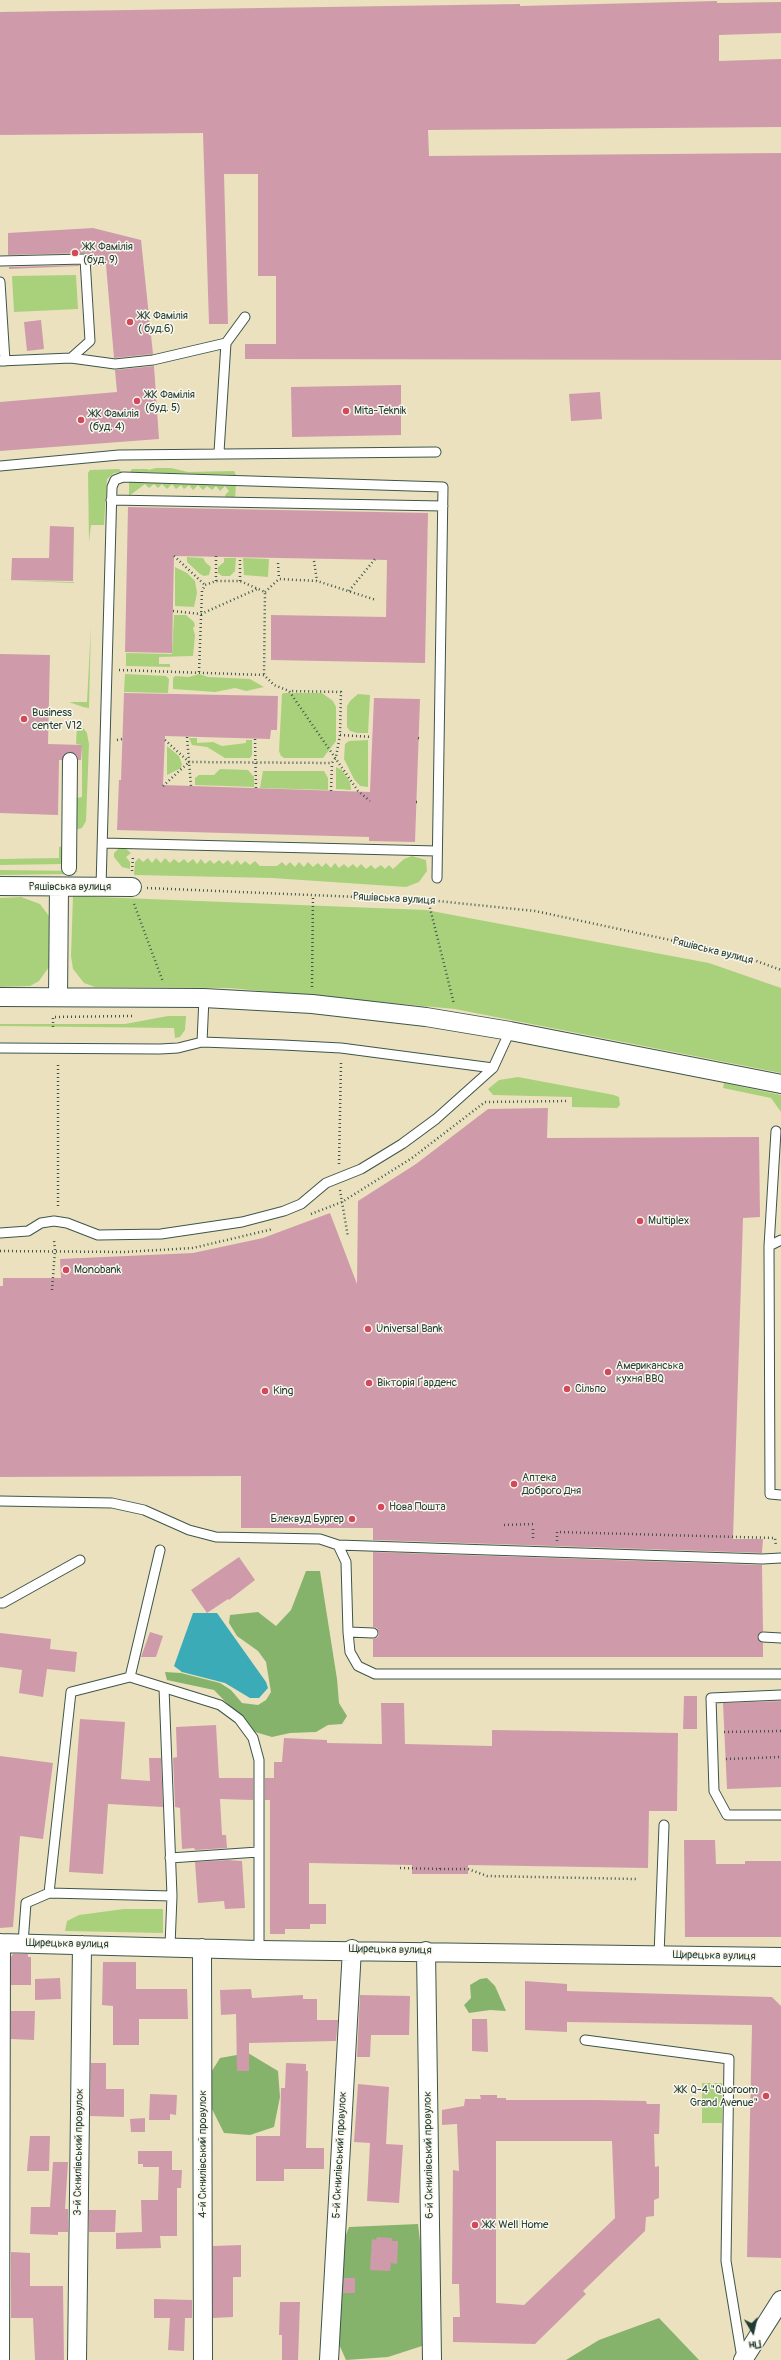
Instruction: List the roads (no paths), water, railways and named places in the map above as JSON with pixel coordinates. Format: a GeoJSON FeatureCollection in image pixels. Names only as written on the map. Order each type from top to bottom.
{"type":"FeatureCollection","features":[{"type":"Feature","properties":{"kind":"street"},"geometry":{"type":"LineString","coordinates":[[69,868],[70,760]]}},
{"type":"Feature","properties":{"kind":"street","name":"Ряшівська вулиця"},"geometry":{"type":"LineString","coordinates":[[0,886],[101,887],[133,895]]}},
{"type":"Feature","properties":{"kind":"street"},"geometry":{"type":"LineString","coordinates":[[58,997],[59,887]]}},
{"type":"Feature","properties":{"kind":"street"},"geometry":{"type":"LineString","coordinates":[[0,997],[204,998],[312,1004],[426,1018],[510,1031],[781,1084]]}},
{"type":"Feature","properties":{"kind":"street"},"geometry":{"type":"LineString","coordinates":[[0,2360],[1,1943]]}},
{"type":"Feature","properties":{"kind":"street","name":"Щирецька вулиця"},"geometry":{"type":"LineString","coordinates":[[1,1943],[170,1946],[259,1950],[352,1949],[781,1957]]}},
{"type":"Feature","properties":{"kind":"street","name":"3-й Скнилівський провулок"},"geometry":{"type":"LineString","coordinates":[[77,2360],[82,1945]]}},
{"type":"Feature","properties":{"kind":"street","name":"4-й Скнилівський провулок"},"geometry":{"type":"LineString","coordinates":[[202,1948],[203,2360]]}},
{"type":"Feature","properties":{"kind":"street","name":"5-й Скнилівський провулок"},"geometry":{"type":"LineString","coordinates":[[329,2360],[352,1949]]}},
{"type":"Feature","properties":{"kind":"street","name":"6-й Скнилівський провулок"},"geometry":{"type":"LineString","coordinates":[[426,1951],[432,2360]]}},
{"type":"Feature","properties":{"kind":"street"},"geometry":{"type":"LineString","coordinates":[[743,2360],[781,2300]]}},
{"type":"Feature","properties":{"kind":"lane"},"geometry":{"type":"LineString","coordinates":[[0,261],[85,259],[90,341],[71,358]]}},
{"type":"Feature","properties":{"kind":"lane"},"geometry":{"type":"LineString","coordinates":[[0,282],[2,361],[71,358],[115,364],[153,360],[226,343]]}},
{"type":"Feature","properties":{"kind":"lane"},"geometry":{"type":"LineString","coordinates":[[219,452],[226,343],[245,317]]}},
{"type":"Feature","properties":{"kind":"lane"},"geometry":{"type":"LineString","coordinates":[[0,466],[119,454],[219,452],[436,452]]}},
{"type":"Feature","properties":{"kind":"lane"},"geometry":{"type":"LineString","coordinates":[[101,887],[111,500],[113,483],[118,478],[122,477],[443,487],[437,878]]}},
{"type":"Feature","properties":{"kind":"lane"},"geometry":{"type":"LineString","coordinates":[[111,500],[443,506]]}},
{"type":"Feature","properties":{"kind":"lane"},"geometry":{"type":"LineString","coordinates":[[103,843],[437,851]]}},
{"type":"Feature","properties":{"kind":"lane"},"geometry":{"type":"LineString","coordinates":[[202,1042],[204,998]]}},
{"type":"Feature","properties":{"kind":"lane"},"geometry":{"type":"LineString","coordinates":[[0,1233],[28,1230],[41,1223],[54,1221],[67,1223],[98,1235],[161,1234],[242,1222],[301,1204],[326,1183],[361,1169],[402,1144],[436,1119],[493,1068],[510,1031]]}},
{"type":"Feature","properties":{"kind":"lane"},"geometry":{"type":"LineString","coordinates":[[0,1048],[178,1048],[202,1042],[342,1048],[493,1068]]}},
{"type":"Feature","properties":{"kind":"lane"},"geometry":{"type":"LineString","coordinates":[[776,1131],[769,1246],[770,1494],[781,1495]]}},
{"type":"Feature","properties":{"kind":"lane"},"geometry":{"type":"LineString","coordinates":[[769,1246],[781,1240]]}},
{"type":"Feature","properties":{"kind":"lane"},"geometry":{"type":"LineString","coordinates":[[0,1501],[112,1503],[144,1510],[190,1530],[216,1537],[320,1539],[338,1545],[762,1559],[779,1558]]}},
{"type":"Feature","properties":{"kind":"lane"},"geometry":{"type":"LineString","coordinates":[[338,1545],[346,1562],[350,1652],[358,1666],[375,1674],[781,1674]]}},
{"type":"Feature","properties":{"kind":"lane"},"geometry":{"type":"LineString","coordinates":[[130,1677],[160,1550]]}},
{"type":"Feature","properties":{"kind":"lane"},"geometry":{"type":"LineString","coordinates":[[0,1603],[3,1603],[80,1560]]}},
{"type":"Feature","properties":{"kind":"lane"},"geometry":{"type":"LineString","coordinates":[[348,1632],[373,1633]]}},
{"type":"Feature","properties":{"kind":"lane"},"geometry":{"type":"LineString","coordinates":[[763,1638],[781,1638]]}},
{"type":"Feature","properties":{"kind":"lane"},"geometry":{"type":"LineString","coordinates":[[48,1893],[71,1692],[130,1677],[220,1705],[239,1719],[253,1738],[259,1760],[259,1950]]}},
{"type":"Feature","properties":{"kind":"lane"},"geometry":{"type":"LineString","coordinates":[[164,1688],[172,1896],[170,1946]]}},
{"type":"Feature","properties":{"kind":"lane"},"geometry":{"type":"LineString","coordinates":[[781,1695],[711,1698],[714,1791],[727,1815],[781,1815]]}},
{"type":"Feature","properties":{"kind":"lane"},"geometry":{"type":"LineString","coordinates":[[659,1955],[664,1825]]}},
{"type":"Feature","properties":{"kind":"lane"},"geometry":{"type":"LineString","coordinates":[[170,1858],[258,1852]]}},
{"type":"Feature","properties":{"kind":"lane"},"geometry":{"type":"LineString","coordinates":[[23,1943],[26,1904],[48,1893],[172,1896]]}},
{"type":"Feature","properties":{"kind":"lane"},"geometry":{"type":"LineString","coordinates":[[585,2040],[729,2059],[726,2261],[743,2360]]}},
{"type":"Feature","properties":{"kind":"water"},"geometry":{"type":"Polygon","coordinates":[[[193,1613],[217,1613],[266,1682],[268,1688],[259,1698],[250,1698],[225,1683],[182,1672],[174,1666],[193,1613]]]}},
{"type":"Feature","properties":{"kind":"place","name":"ЖК Фамілія (буд. 9)"},"geometry":{"type":"Point","coordinates":[75,253]}},
{"type":"Feature","properties":{"kind":"place","name":"ЖК Фамілія ( буд.6)"},"geometry":{"type":"Point","coordinates":[130,322]}},
{"type":"Feature","properties":{"kind":"place","name":"ЖК Фамілія (буд. 5)"},"geometry":{"type":"Point","coordinates":[137,401]}},
{"type":"Feature","properties":{"kind":"place","name":"Mita-Teknik"},"geometry":{"type":"Point","coordinates":[346,411]}},
{"type":"Feature","properties":{"kind":"place","name":"ЖК Фамілія (буд. 4)"},"geometry":{"type":"Point","coordinates":[81,420]}},
{"type":"Feature","properties":{"kind":"place","name":"Business center V12"},"geometry":{"type":"Point","coordinates":[24,719]}},
{"type":"Feature","properties":{"kind":"place","name":"Multiplex"},"geometry":{"type":"Point","coordinates":[640,1221]}},
{"type":"Feature","properties":{"kind":"place","name":"Monobank"},"geometry":{"type":"Point","coordinates":[66,1270]}},
{"type":"Feature","properties":{"kind":"place","name":"Universal Bank"},"geometry":{"type":"Point","coordinates":[368,1329]}},
{"type":"Feature","properties":{"kind":"place","name":"Американська кухня BBQ"},"geometry":{"type":"Point","coordinates":[608,1372]}},
{"type":"Feature","properties":{"kind":"place","name":"Вікторія Ґарденс"},"geometry":{"type":"Point","coordinates":[369,1383]}},
{"type":"Feature","properties":{"kind":"place","name":"Сільпо"},"geometry":{"type":"Point","coordinates":[567,1389]}},
{"type":"Feature","properties":{"kind":"place","name":"King"},"geometry":{"type":"Point","coordinates":[265,1391]}},
{"type":"Feature","properties":{"kind":"place","name":"Аптека Доброго Дня"},"geometry":{"type":"Point","coordinates":[514,1484]}},
{"type":"Feature","properties":{"kind":"place","name":"Нова Пошта"},"geometry":{"type":"Point","coordinates":[381,1507]}},
{"type":"Feature","properties":{"kind":"place","name":"Блеквуд Бургер"},"geometry":{"type":"Point","coordinates":[352,1519]}},
{"type":"Feature","properties":{"kind":"place","name":"ЖК Q-4 \"Quoroom Grand Avenue\""},"geometry":{"type":"Point","coordinates":[766,2096]}},
{"type":"Feature","properties":{"kind":"place","name":"ЖК Well Home"},"geometry":{"type":"Point","coordinates":[475,2225]}}]}
